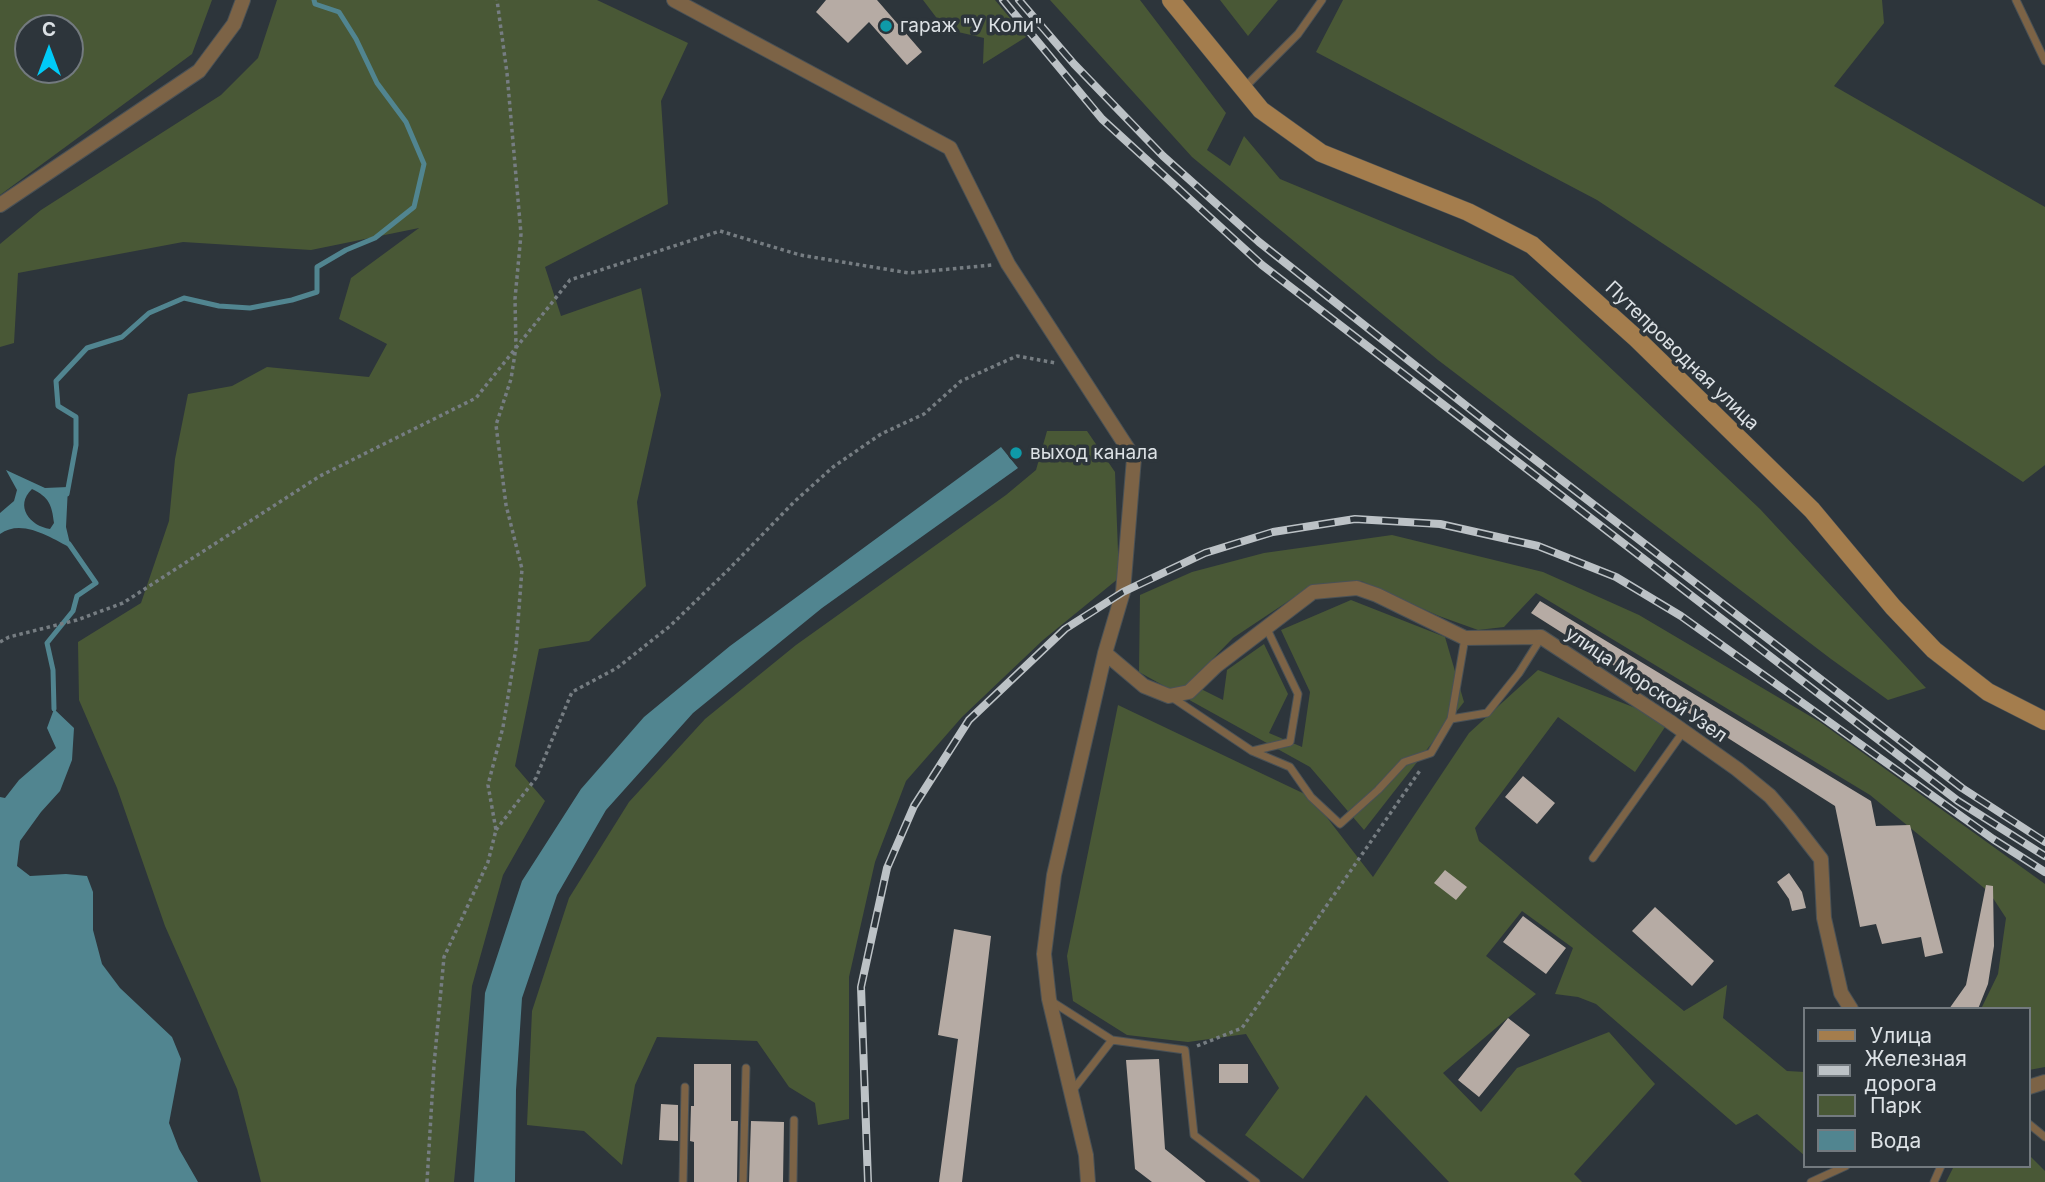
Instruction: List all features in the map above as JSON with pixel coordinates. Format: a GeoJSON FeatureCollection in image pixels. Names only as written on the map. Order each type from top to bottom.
{"type":"FeatureCollection","features":[{"type":"Feature","properties":{"kind":"main road","name":"Путепроводная улица"},"geometry":{"type":"LineString","coordinates":[[1171,0],[1261,110],[1321,153],[1468,212],[1532,245],[1637,339],[1812,510],[1893,607],[1934,650],[1988,692],[2045,721]]}},
{"type":"Feature","properties":{"kind":"street"},"geometry":{"type":"LineString","coordinates":[[0,205],[199,71],[234,24],[243,0]]}},
{"type":"Feature","properties":{"kind":"street"},"geometry":{"type":"LineString","coordinates":[[674,0],[950,148],[1009,264],[1134,458],[1122,592],[1105,653],[1054,875],[1044,954],[1049,999],[1086,1155],[1088,1182]]}},
{"type":"Feature","properties":{"kind":"street","name":"улица Морской Узел"},"geometry":{"type":"LineString","coordinates":[[1169,696],[1189,692],[1216,666],[1313,592],[1357,588],[1465,638],[1541,637],[1737,769],[1770,796],[1789,818],[1821,859],[1824,918],[1841,993],[1850,1007]]}},
{"type":"Feature","properties":{"kind":"street"},"geometry":{"type":"LineString","coordinates":[[1105,653],[1144,686],[1169,696]]}},
{"type":"Feature","properties":{"kind":"lane"},"geometry":{"type":"LineString","coordinates":[[1244,88],[1298,34],[1322,0]]}},
{"type":"Feature","properties":{"kind":"lane"},"geometry":{"type":"LineString","coordinates":[[2016,0],[2045,61]]}},
{"type":"Feature","properties":{"kind":"lane"},"geometry":{"type":"LineString","coordinates":[[1252,751],[1290,742],[1298,694],[1265,627]]}},
{"type":"Feature","properties":{"kind":"lane"},"geometry":{"type":"LineString","coordinates":[[1451,719],[1486,713],[1519,673],[1541,637]]}},
{"type":"Feature","properties":{"kind":"lane"},"geometry":{"type":"LineString","coordinates":[[1169,696],[1252,751],[1290,767],[1311,797],[1339,824],[1378,790],[1404,762],[1432,753],[1451,719],[1465,638]]}},
{"type":"Feature","properties":{"kind":"lane"},"geometry":{"type":"LineString","coordinates":[[1593,858],[1683,732]]}},
{"type":"Feature","properties":{"kind":"lane"},"geometry":{"type":"LineString","coordinates":[[1049,999],[1112,1040],[1185,1050],[1194,1135],[1256,1182]]}},
{"type":"Feature","properties":{"kind":"lane"},"geometry":{"type":"LineString","coordinates":[[1071,1093],[1112,1040]]}},
{"type":"Feature","properties":{"kind":"lane"},"geometry":{"type":"LineString","coordinates":[[743,1182],[746,1068]]}},
{"type":"Feature","properties":{"kind":"lane"},"geometry":{"type":"LineString","coordinates":[[683,1182],[685,1087]]}},
{"type":"Feature","properties":{"kind":"lane"},"geometry":{"type":"LineString","coordinates":[[793,1182],[794,1120]]}},
{"type":"Feature","properties":{"kind":"lane"},"geometry":{"type":"LineString","coordinates":[[2031,1126],[2045,1137]]}},
{"type":"Feature","properties":{"kind":"lane"},"geometry":{"type":"LineString","coordinates":[[1811,1182],[1842,1168]]}},
{"type":"Feature","properties":{"kind":"path"},"geometry":{"type":"LineString","coordinates":[[496,0],[507,73],[520,234],[516,347],[512,379],[496,425],[506,505],[522,569],[516,648],[503,727],[488,785],[496,830]]}},
{"type":"Feature","properties":{"kind":"path"},"geometry":{"type":"LineString","coordinates":[[0,642],[9,637],[77,620],[123,603],[320,476],[476,398],[570,280],[720,231],[800,255],[909,273],[1009,264]]}},
{"type":"Feature","properties":{"kind":"path"},"geometry":{"type":"LineString","coordinates":[[427,1182],[444,957],[488,862],[496,830],[536,778],[572,692],[617,668],[670,626],[794,502],[833,467],[881,434],[924,414],[961,381],[1017,356],[1075,367]]}},
{"type":"Feature","properties":{"kind":"path"},"geometry":{"type":"LineString","coordinates":[[1185,1050],[1242,1028],[1432,753]]}},
{"type":"Feature","properties":{"kind":"green space"},"geometry":{"type":"Polygon","coordinates":[[[0,0],[212,0],[192,54],[0,195],[0,0]]]}},
{"type":"Feature","properties":{"kind":"green space"},"geometry":{"type":"Polygon","coordinates":[[[277,0],[597,0],[688,43],[661,101],[668,204],[545,267],[561,316],[641,288],[661,395],[637,502],[646,586],[589,641],[539,649],[515,766],[545,801],[503,875],[472,986],[454,1182],[261,1182],[237,1089],[165,926],[117,788],[79,700],[78,642],[141,603],[169,521],[175,459],[188,394],[232,386],[267,367],[369,377],[387,344],[339,319],[351,278],[419,228],[311,250],[183,242],[18,273],[14,343],[0,347],[0,244],[41,210],[221,95],[258,58],[277,0]]]}},
{"type":"Feature","properties":{"kind":"green space"},"geometry":{"type":"Polygon","coordinates":[[[923,0],[995,0],[1026,37],[983,64],[984,38],[945,29],[923,0]]]}},
{"type":"Feature","properties":{"kind":"green space"},"geometry":{"type":"Polygon","coordinates":[[[1050,0],[1140,0],[1226,113],[1207,150],[1230,166],[1244,136],[1280,179],[1513,276],[1760,509],[1926,688],[1888,700],[1438,360],[1192,157],[1050,0]]]}},
{"type":"Feature","properties":{"kind":"green space"},"geometry":{"type":"Polygon","coordinates":[[[1220,0],[1278,0],[1248,36],[1220,0]]]}},
{"type":"Feature","properties":{"kind":"green space"},"geometry":{"type":"Polygon","coordinates":[[[1343,0],[1882,0],[1884,23],[1834,86],[2045,207],[2045,465],[2023,482],[1597,200],[1316,52],[1343,0]]]}},
{"type":"Feature","properties":{"kind":"green space"},"geometry":{"type":"Polygon","coordinates":[[[1047,431],[1087,431],[1115,472],[1119,578],[1043,640],[962,717],[906,781],[875,862],[849,977],[849,1119],[818,1125],[815,1103],[789,1087],[757,1041],[657,1037],[635,1085],[622,1165],[584,1131],[527,1125],[532,1011],[569,898],[629,802],[705,719],[796,645],[1006,495],[1036,470],[1047,431]]]}},
{"type":"Feature","properties":{"kind":"green space"},"geometry":{"type":"Polygon","coordinates":[[[1392,535],[1543,572],[1639,615],[1820,722],[2045,884],[2045,1067],[2031,1070],[2031,1007],[1982,1007],[1998,974],[2006,918],[1989,892],[1870,795],[1536,593],[1504,627],[1478,630],[1439,616],[1361,581],[1311,586],[1233,638],[1189,683],[1223,700],[1227,670],[1264,644],[1288,694],[1269,733],[1302,747],[1310,692],[1281,630],[1351,600],[1445,637],[1464,702],[1364,830],[1310,767],[1139,672],[1140,595],[1192,572],[1264,553],[1392,535]]]}},
{"type":"Feature","properties":{"kind":"green space"},"geometry":{"type":"Polygon","coordinates":[[[1538,670],[1669,721],[1635,772],[1558,717],[1475,828],[1479,841],[1684,1011],[1727,985],[1723,1018],[1787,1071],[1804,1072],[1804,1155],[1757,1114],[1736,1125],[1596,1004],[1578,997],[1555,994],[1573,948],[1522,911],[1486,956],[1536,994],[1443,1073],[1481,1112],[1517,1068],[1609,1032],[1655,1084],[1574,1174],[1582,1182],[1449,1182],[1366,1095],[1303,1179],[1245,1135],[1279,1088],[1246,1034],[1188,1042],[1127,1035],[1073,1001],[1067,956],[1118,705],[1311,797],[1373,877],[1469,733],[1538,670]]]}},
{"type":"Feature","properties":{"kind":"green space"},"geometry":{"type":"Polygon","coordinates":[[[2031,1157],[2045,1171],[2045,1182],[1946,1182],[1953,1168],[2031,1168],[2031,1157]]]}},
{"type":"Feature","properties":{"kind":"water"},"geometry":{"type":"Polygon","coordinates":[[[1001,447],[1018,468],[822,608],[693,713],[606,810],[557,895],[522,998],[516,1090],[515,1182],[474,1182],[485,993],[522,881],[581,789],[644,717],[730,646],[1001,447]]]}},
{"type":"Feature","properties":{"kind":"water"},"geometry":{"type":"Polygon","coordinates":[[[6,470],[45,488],[68,487],[66,527],[71,548],[27,529],[18,528],[0,534],[0,513],[14,501],[17,490],[6,470]],[[32,489],[27,495],[25,508],[31,520],[50,529],[54,523],[51,506],[32,489]]]}},
{"type":"Feature","properties":{"kind":"water"},"geometry":{"type":"Polygon","coordinates":[[[54,709],[74,728],[72,760],[60,791],[20,841],[17,866],[30,876],[87,876],[93,892],[93,930],[102,964],[120,988],[172,1037],[181,1059],[169,1123],[179,1149],[198,1182],[0,1182],[0,797],[5,798],[19,780],[56,748],[47,728],[54,709]]]}},
{"type":"Feature","properties":{"kind":"building"},"geometry":{"type":"Polygon","coordinates":[[[826,0],[877,0],[922,52],[907,65],[869,22],[848,43],[816,12],[826,0]]]}},
{"type":"Feature","properties":{"kind":"building"},"geometry":{"type":"Polygon","coordinates":[[[1540,601],[1871,801],[1876,826],[1910,825],[1943,953],[1925,957],[1921,937],[1882,944],[1876,924],[1860,927],[1835,806],[1531,613],[1540,601]]]}},
{"type":"Feature","properties":{"kind":"building"},"geometry":{"type":"Polygon","coordinates":[[[1523,776],[1555,803],[1537,824],[1505,797],[1523,776]]]}},
{"type":"Feature","properties":{"kind":"building"},"geometry":{"type":"Polygon","coordinates":[[[1445,870],[1467,887],[1456,900],[1434,883],[1445,870]]]}},
{"type":"Feature","properties":{"kind":"building"},"geometry":{"type":"Polygon","coordinates":[[[1789,873],[1802,892],[1806,908],[1792,911],[1789,899],[1777,882],[1789,873]]]}},
{"type":"Feature","properties":{"kind":"building"},"geometry":{"type":"Polygon","coordinates":[[[1986,885],[1993,886],[1994,946],[1988,984],[1979,1007],[1950,1007],[1966,985],[1986,885]]]}},
{"type":"Feature","properties":{"kind":"building"},"geometry":{"type":"Polygon","coordinates":[[[1655,907],[1714,961],[1692,986],[1632,931],[1655,907]]]}},
{"type":"Feature","properties":{"kind":"building"},"geometry":{"type":"Polygon","coordinates":[[[1523,916],[1566,948],[1546,974],[1503,942],[1523,916]]]}},
{"type":"Feature","properties":{"kind":"building"},"geometry":{"type":"Polygon","coordinates":[[[954,929],[991,936],[962,1182],[939,1182],[958,1039],[938,1035],[954,929]]]}},
{"type":"Feature","properties":{"kind":"building"},"geometry":{"type":"Polygon","coordinates":[[[1508,1018],[1530,1035],[1479,1097],[1458,1080],[1508,1018]]]}},
{"type":"Feature","properties":{"kind":"building"},"geometry":{"type":"Polygon","coordinates":[[[1159,1059],[1165,1149],[1206,1182],[1152,1182],[1135,1169],[1126,1060],[1159,1059]]]}},
{"type":"Feature","properties":{"kind":"building"},"geometry":{"type":"Polygon","coordinates":[[[694,1064],[731,1064],[731,1121],[738,1121],[737,1182],[694,1182],[694,1142],[690,1141],[691,1106],[694,1106],[694,1064]]]}},
{"type":"Feature","properties":{"kind":"building"},"geometry":{"type":"Polygon","coordinates":[[[1219,1064],[1248,1064],[1248,1083],[1219,1083],[1219,1064]]]}},
{"type":"Feature","properties":{"kind":"building"},"geometry":{"type":"Polygon","coordinates":[[[661,1104],[678,1105],[678,1141],[659,1140],[661,1104]]]}},
{"type":"Feature","properties":{"kind":"building"},"geometry":{"type":"Polygon","coordinates":[[[751,1121],[784,1122],[783,1182],[749,1182],[751,1121]]]}},
{"type":"Feature","properties":{"kind":"waterway"},"geometry":{"type":"LineString","coordinates":[[67,494],[76,445],[76,417],[58,406],[56,381],[87,348],[122,337],[149,313],[184,298],[219,306],[250,308],[317,292],[317,267],[346,250],[375,238],[414,207],[424,164],[406,122],[377,83],[356,39],[339,12],[315,4],[314,0]]}},
{"type":"Feature","properties":{"kind":"waterway"},"geometry":{"type":"LineString","coordinates":[[54,709],[53,670],[47,643],[73,611],[77,596],[96,583],[69,544]]}},
{"type":"Feature","properties":{"kind":"railway"},"geometry":{"type":"LineString","coordinates":[[1003,0],[1102,119],[1262,265],[1958,801],[2045,856]]}},
{"type":"Feature","properties":{"kind":"railway"},"geometry":{"type":"LineString","coordinates":[[1019,0],[1074,64],[1163,156],[1259,242],[1503,435],[1962,788],[2045,842]]}},
{"type":"Feature","properties":{"kind":"railway"},"geometry":{"type":"LineString","coordinates":[[868,1182],[861,987],[887,868],[914,806],[969,720],[1065,629],[1123,592],[1205,553],[1273,532],[1355,519],[1440,524],[1538,546],[1616,577],[1681,616],[1993,839],[2045,872]]}},
{"type":"Feature","properties":{"kind":"place","name":"гараж \"У Коли\""},"geometry":{"type":"Point","coordinates":[886,26]}},
{"type":"Feature","properties":{"kind":"place","name":"выход канала"},"geometry":{"type":"Point","coordinates":[1016,453]}}]}
